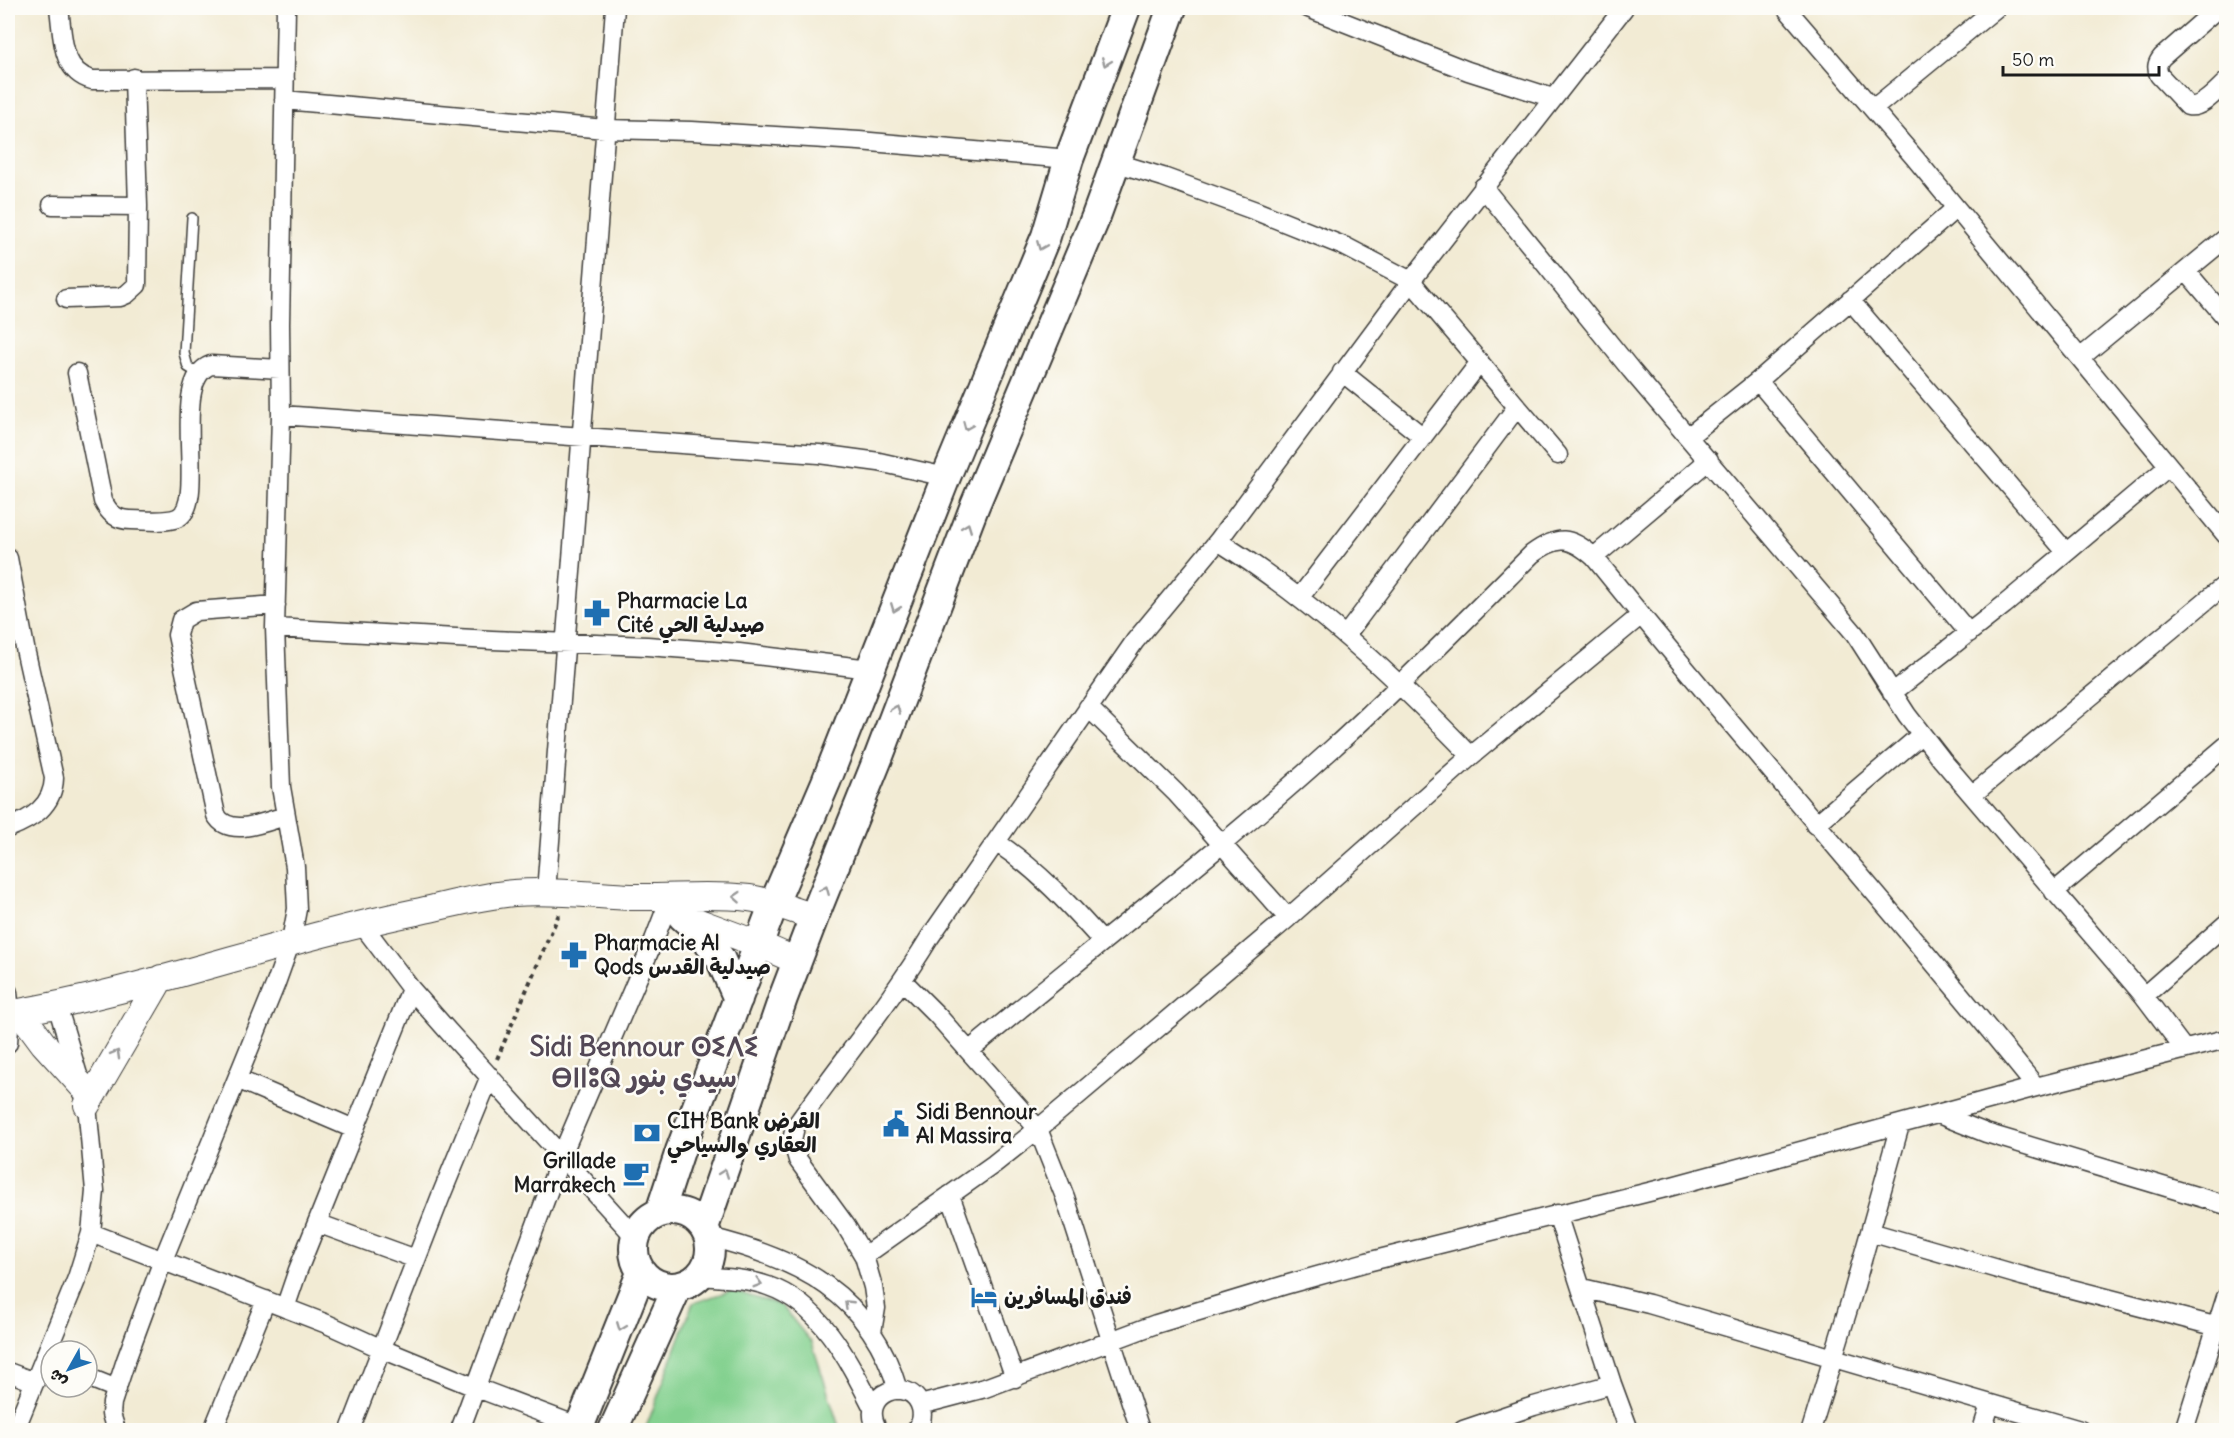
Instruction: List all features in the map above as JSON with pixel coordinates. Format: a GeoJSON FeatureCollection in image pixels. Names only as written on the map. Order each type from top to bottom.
{"type":"FeatureCollection","features":[{"type":"Feature","properties":{"kind":"main road"},"geometry":{"type":"LineString","coordinates":[[660,1212],[680,1152],[774,903],[826,782],[946,477],[1041,246],[1069,159],[1126,8]]}},
{"type":"Feature","properties":{"kind":"main road"},"geometry":{"type":"LineString","coordinates":[[612,1431],[688,1282],[708,1264],[711,1251],[707,1232],[797,961],[975,506],[1095,219],[1172,8]]}},
{"type":"Feature","properties":{"kind":"main road"},"geometry":{"type":"LineString","coordinates":[[11,1008],[57,1005],[361,923],[476,898],[557,892],[630,897],[673,908],[797,961]]}},
{"type":"Feature","properties":{"kind":"main road"},"geometry":{"type":"LineString","coordinates":[[673,908],[730,896],[774,903],[814,917]]}},
{"type":"Feature","properties":{"kind":"main road"},"geometry":{"type":"LineString","coordinates":[[673,908],[701,933],[720,958],[738,999]]}},
{"type":"Feature","properties":{"kind":"main road"},"geometry":{"type":"LineString","coordinates":[[11,1008],[43,1043],[85,1096],[161,978]]}},
{"type":"Feature","properties":{"kind":"main road"},"geometry":{"type":"LineString","coordinates":[[688,1282],[657,1285],[641,1273],[635,1262],[633,1250],[635,1238],[640,1226],[649,1218],[660,1212],[677,1210],[692,1216],[707,1232]]}},
{"type":"Feature","properties":{"kind":"main road"},"geometry":{"type":"LineString","coordinates":[[579,1429],[641,1273]]}},
{"type":"Feature","properties":{"kind":"street"},"geometry":{"type":"LineString","coordinates":[[59,8],[69,64],[82,77],[92,80],[134,78],[285,80]]}},
{"type":"Feature","properties":{"kind":"street"},"geometry":{"type":"LineString","coordinates":[[117,1431],[111,1414],[117,1389],[163,1260],[291,941],[297,909],[295,867],[285,816],[278,743],[275,628],[281,415],[286,8]]}},
{"type":"Feature","properties":{"kind":"street"},"geometry":{"type":"LineString","coordinates":[[557,892],[565,643],[615,8]]}},
{"type":"Feature","properties":{"kind":"street"},"geometry":{"type":"LineString","coordinates":[[1308,8],[1468,71],[1553,98]]}},
{"type":"Feature","properties":{"kind":"street"},"geometry":{"type":"LineString","coordinates":[[872,1332],[876,1308],[864,1256],[846,1226],[798,1160],[792,1140],[795,1126],[903,981],[930,937],[1135,641],[1218,541],[1342,372],[1483,187],[1624,8]]}},
{"type":"Feature","properties":{"kind":"street"},"geometry":{"type":"LineString","coordinates":[[1786,8],[1956,208],[2226,535]]}},
{"type":"Feature","properties":{"kind":"street"},"geometry":{"type":"LineString","coordinates":[[1873,109],[1996,8]]}},
{"type":"Feature","properties":{"kind":"street"},"geometry":{"type":"LineString","coordinates":[[2218,8],[2163,57],[2157,69],[2159,75],[2192,108],[2198,106],[2226,82]]}},
{"type":"Feature","properties":{"kind":"street"},"geometry":{"type":"LineString","coordinates":[[66,298],[120,297],[134,289],[136,285],[138,206],[134,78]]}},
{"type":"Feature","properties":{"kind":"street"},"geometry":{"type":"LineString","coordinates":[[284,100],[605,129],[692,131],[859,141],[1069,159]]}},
{"type":"Feature","properties":{"kind":"street"},"geometry":{"type":"LineString","coordinates":[[1117,163],[1163,177],[1266,215],[1346,247],[1412,281],[1558,455]]}},
{"type":"Feature","properties":{"kind":"street"},"geometry":{"type":"LineString","coordinates":[[1483,187],[1624,361],[1855,634],[1892,693],[1922,734],[2144,996],[2184,1049]]}},
{"type":"Feature","properties":{"kind":"street"},"geometry":{"type":"LineString","coordinates":[[52,205],[138,206]]}},
{"type":"Feature","properties":{"kind":"street"},"geometry":{"type":"LineString","coordinates":[[1689,436],[1758,381],[1956,208]]}},
{"type":"Feature","properties":{"kind":"street"},"geometry":{"type":"LineString","coordinates":[[2080,358],[2226,238]]}},
{"type":"Feature","properties":{"kind":"street"},"geometry":{"type":"LineString","coordinates":[[2187,272],[2226,318]]}},
{"type":"Feature","properties":{"kind":"street"},"geometry":{"type":"LineString","coordinates":[[1850,300],[2066,552]]}},
{"type":"Feature","properties":{"kind":"street"},"geometry":{"type":"LineString","coordinates":[[1300,597],[1480,362]]}},
{"type":"Feature","properties":{"kind":"street"},"geometry":{"type":"LineString","coordinates":[[77,373],[103,501],[107,510],[113,515],[128,520],[177,518],[188,507],[193,383],[198,373],[211,365],[280,369]]}},
{"type":"Feature","properties":{"kind":"street"},"geometry":{"type":"LineString","coordinates":[[1342,372],[1423,436]]}},
{"type":"Feature","properties":{"kind":"street"},"geometry":{"type":"LineString","coordinates":[[1758,381],[1969,633]]}},
{"type":"Feature","properties":{"kind":"street"},"geometry":{"type":"LineString","coordinates":[[1346,635],[1517,408]]}},
{"type":"Feature","properties":{"kind":"street"},"geometry":{"type":"LineString","coordinates":[[281,415],[819,454],[879,462],[946,477]]}},
{"type":"Feature","properties":{"kind":"street"},"geometry":{"type":"LineString","coordinates":[[1594,558],[1709,460]]}},
{"type":"Feature","properties":{"kind":"street"},"geometry":{"type":"LineString","coordinates":[[1892,693],[1969,633],[2168,467]]}},
{"type":"Feature","properties":{"kind":"street"},"geometry":{"type":"LineString","coordinates":[[1218,541],[1300,597],[1346,635],[1472,756]]}},
{"type":"Feature","properties":{"kind":"street"},"geometry":{"type":"LineString","coordinates":[[969,1051],[1222,843],[1332,749],[1400,686],[1532,554],[1554,541],[1571,541],[1581,546],[1594,558],[1815,825],[1904,926],[2036,1087]]}},
{"type":"Feature","properties":{"kind":"street"},"geometry":{"type":"LineString","coordinates":[[8,558],[26,653],[54,778],[54,791],[41,810],[8,828]]}},
{"type":"Feature","properties":{"kind":"street"},"geometry":{"type":"LineString","coordinates":[[1972,795],[2226,584]]}},
{"type":"Feature","properties":{"kind":"street"},"geometry":{"type":"LineString","coordinates":[[276,605],[196,611],[181,620],[177,635],[216,814],[224,824],[235,827],[253,825],[285,816]]}},
{"type":"Feature","properties":{"kind":"street"},"geometry":{"type":"LineString","coordinates":[[864,1256],[1038,1129],[1288,918],[1472,756],[1640,616]]}},
{"type":"Feature","properties":{"kind":"street"},"geometry":{"type":"LineString","coordinates":[[275,628],[647,646],[739,653],[870,669]]}},
{"type":"Feature","properties":{"kind":"street"},"geometry":{"type":"LineString","coordinates":[[1088,707],[1176,792],[1288,918]]}},
{"type":"Feature","properties":{"kind":"street"},"geometry":{"type":"LineString","coordinates":[[1815,825],[1922,734]]}},
{"type":"Feature","properties":{"kind":"street"},"geometry":{"type":"LineString","coordinates":[[2054,892],[2226,746]]}},
{"type":"Feature","properties":{"kind":"street"},"geometry":{"type":"LineString","coordinates":[[996,842],[1022,859],[1048,882],[1102,941]]}},
{"type":"Feature","properties":{"kind":"street"},"geometry":{"type":"LineString","coordinates":[[460,1431],[561,1157],[673,908]]}},
{"type":"Feature","properties":{"kind":"street"},"geometry":{"type":"LineString","coordinates":[[361,923],[411,989],[635,1238]]}},
{"type":"Feature","properties":{"kind":"street"},"geometry":{"type":"LineString","coordinates":[[2144,996],[2226,924]]}},
{"type":"Feature","properties":{"kind":"street"},"geometry":{"type":"LineString","coordinates":[[903,981],[1038,1129],[1065,1197],[1140,1431]]}},
{"type":"Feature","properties":{"kind":"street"},"geometry":{"type":"LineString","coordinates":[[285,1308],[411,989]]}},
{"type":"Feature","properties":{"kind":"street"},"geometry":{"type":"LineString","coordinates":[[55,1339],[91,1233],[94,1191],[85,1096],[57,1005]]}},
{"type":"Feature","properties":{"kind":"street"},"geometry":{"type":"LineString","coordinates":[[8,1043],[11,1008]]}},
{"type":"Feature","properties":{"kind":"street"},"geometry":{"type":"LineString","coordinates":[[920,1405],[1014,1378],[1111,1340],[1204,1308],[1285,1285],[1665,1188],[2036,1087],[2226,1040]]}},
{"type":"Feature","properties":{"kind":"street"},"geometry":{"type":"LineString","coordinates":[[350,1431],[490,1076]]}},
{"type":"Feature","properties":{"kind":"street"},"geometry":{"type":"LineString","coordinates":[[237,1079],[354,1129]]}},
{"type":"Feature","properties":{"kind":"street"},"geometry":{"type":"LineString","coordinates":[[1938,1114],[1986,1133],[2226,1205]]}},
{"type":"Feature","properties":{"kind":"street"},"geometry":{"type":"LineString","coordinates":[[1811,1431],[1900,1125]]}},
{"type":"Feature","properties":{"kind":"street"},"geometry":{"type":"LineString","coordinates":[[950,1195],[1014,1378]]}},
{"type":"Feature","properties":{"kind":"street"},"geometry":{"type":"LineString","coordinates":[[1557,1214],[1629,1431]]}},
{"type":"Feature","properties":{"kind":"street"},"geometry":{"type":"LineString","coordinates":[[317,1223],[416,1259]]}},
{"type":"Feature","properties":{"kind":"street"},"geometry":{"type":"LineString","coordinates":[[707,1232],[798,1266],[837,1294],[872,1332],[891,1367],[898,1390]]}},
{"type":"Feature","properties":{"kind":"street"},"geometry":{"type":"LineString","coordinates":[[1870,1232],[2022,1276],[2222,1328]]}},
{"type":"Feature","properties":{"kind":"street"},"geometry":{"type":"LineString","coordinates":[[91,1233],[327,1324],[477,1389],[579,1429]]}},
{"type":"Feature","properties":{"kind":"street"},"geometry":{"type":"LineString","coordinates":[[688,1282],[747,1280],[769,1286],[804,1306],[836,1343],[873,1408]]}},
{"type":"Feature","properties":{"kind":"street"},"geometry":{"type":"LineString","coordinates":[[1582,1288],[1649,1304],[2080,1431]]}},
{"type":"Feature","properties":{"kind":"street"},"geometry":{"type":"LineString","coordinates":[[2184,1431],[2222,1328],[2226,1297]]}},
{"type":"Feature","properties":{"kind":"street"},"geometry":{"type":"LineString","coordinates":[[213,1431],[266,1300]]}},
{"type":"Feature","properties":{"kind":"street"},"geometry":{"type":"LineString","coordinates":[[8,1372],[35,1382]]}},
{"type":"Feature","properties":{"kind":"street"},"geometry":{"type":"LineString","coordinates":[[15,1431],[39,1375]]}},
{"type":"Feature","properties":{"kind":"street"},"geometry":{"type":"LineString","coordinates":[[99,1382],[117,1389]]}},
{"type":"Feature","properties":{"kind":"street"},"geometry":{"type":"LineString","coordinates":[[1463,1431],[1534,1406],[1612,1384]]}},
{"type":"Feature","properties":{"kind":"street"},"geometry":{"type":"LineString","coordinates":[[878,1431],[872,1416],[873,1408],[882,1394],[898,1390],[912,1394],[920,1405],[922,1419],[916,1431]]}},
{"type":"Feature","properties":{"kind":"street"},"geometry":{"type":"LineString","coordinates":[[1982,1431],[1990,1405]]}},
{"type":"Feature","properties":{"kind":"lane"},"geometry":{"type":"LineString","coordinates":[[192,218],[183,353],[188,367],[198,373]]}},
{"type":"Feature","properties":{"kind":"path"},"geometry":{"type":"LineString","coordinates":[[490,1076],[557,892]]}},
{"type":"Feature","properties":{"kind":"green space"},"geometry":{"type":"Polygon","coordinates":[[[732,1290],[782,1306],[812,1343],[840,1430],[645,1430],[693,1303],[732,1290]]]}},
{"type":"Feature","properties":{"kind":"place","name":"Pharmacie La Cité صيدلية الحي"},"geometry":{"type":"Point","coordinates":[597,613]}},
{"type":"Feature","properties":{"kind":"place","name":"Pharmacie Al Qods صيدلية القدس"},"geometry":{"type":"Point","coordinates":[574,955]}},
{"type":"Feature","properties":{"kind":"place","name":"Sidi Bennour Al Massira"},"geometry":{"type":"Point","coordinates":[896,1124]}},
{"type":"Feature","properties":{"kind":"place","name":"CIH Bank القرض العقاري والسياحي"},"geometry":{"type":"Point","coordinates":[647,1133]}},
{"type":"Feature","properties":{"kind":"place","name":"Grillade Marrakech"},"geometry":{"type":"Point","coordinates":[636,1173]}},
{"type":"Feature","properties":{"kind":"place","name":"فندق المسافرين"},"geometry":{"type":"Point","coordinates":[984,1297]}},
{"type":"Feature","properties":{"kind":"district","name":"Sidi Bennour ⵙⵉⴷⵉ ⴱⵏⵏⵓⵕ سيدي بنور"},"geometry":{"type":"Point","coordinates":[644,1062]}}]}
